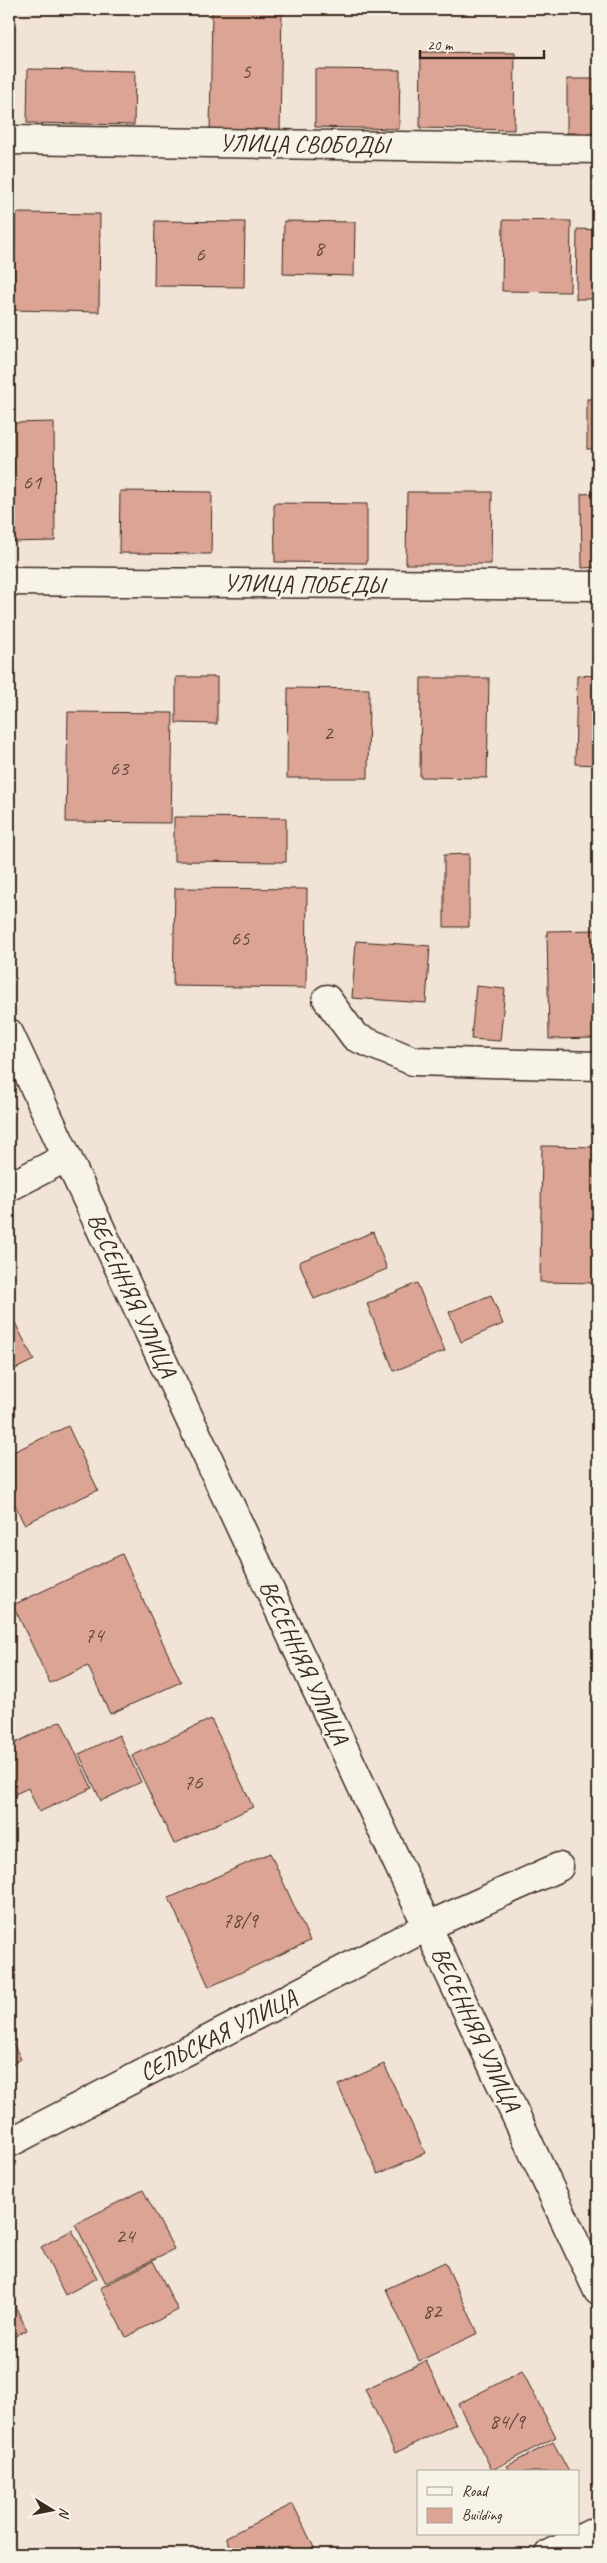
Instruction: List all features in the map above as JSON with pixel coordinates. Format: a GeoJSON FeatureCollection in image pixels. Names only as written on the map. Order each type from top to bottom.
{"type":"FeatureCollection","features":[{"type":"Feature","properties":{"kind":"street","name":"УЛИЦА СВОБОДЫ"},"geometry":{"type":"LineString","coordinates":[[9,140],[598,149]]}},
{"type":"Feature","properties":{"kind":"street","name":"УЛИЦА ПОБЕДЫ"},"geometry":{"type":"LineString","coordinates":[[9,581],[598,586]]}},
{"type":"Feature","properties":{"kind":"street"},"geometry":{"type":"LineString","coordinates":[[327,999],[355,1037],[413,1061],[598,1066]]}},
{"type":"Feature","properties":{"kind":"street","name":"ВЕСЕННЯЯ УЛИЦА"},"geometry":{"type":"LineString","coordinates":[[9,1033],[598,2291]]}},
{"type":"Feature","properties":{"kind":"street"},"geometry":{"type":"LineString","coordinates":[[9,1187],[67,1157]]}},
{"type":"Feature","properties":{"kind":"street","name":"СЕЛЬСКАЯ УЛИЦА"},"geometry":{"type":"LineString","coordinates":[[9,2143],[428,1926],[559,1867]]}},
{"type":"Feature","properties":{"kind":"street"},"geometry":{"type":"LineString","coordinates":[[550,2554],[598,2530]]}},
{"type":"Feature","properties":{"kind":"building"},"geometry":{"type":"Polygon","coordinates":[[[212,9],[282,9],[280,134],[210,133],[212,9]]]}},
{"type":"Feature","properties":{"kind":"building"},"geometry":{"type":"Polygon","coordinates":[[[421,52],[515,53],[514,130],[420,128],[421,52]]]}},
{"type":"Feature","properties":{"kind":"building"},"geometry":{"type":"Polygon","coordinates":[[[28,69],[135,71],[134,125],[27,123],[28,69]]]}},
{"type":"Feature","properties":{"kind":"building"},"geometry":{"type":"Polygon","coordinates":[[[315,69],[400,70],[399,129],[315,127],[315,69]]]}},
{"type":"Feature","properties":{"kind":"building"},"geometry":{"type":"Polygon","coordinates":[[[567,79],[598,79],[598,133],[567,133],[567,79]]]}},
{"type":"Feature","properties":{"kind":"building"},"geometry":{"type":"Polygon","coordinates":[[[15,213],[100,214],[99,312],[14,310],[15,213]]]}},
{"type":"Feature","properties":{"kind":"building"},"geometry":{"type":"Polygon","coordinates":[[[503,220],[571,221],[570,292],[502,291],[503,220]]]}},
{"type":"Feature","properties":{"kind":"building"},"geometry":{"type":"Polygon","coordinates":[[[155,221],[245,222],[244,287],[154,286],[155,221]]]}},
{"type":"Feature","properties":{"kind":"building"},"geometry":{"type":"Polygon","coordinates":[[[284,221],[355,222],[354,276],[283,274],[284,221]]]}},
{"type":"Feature","properties":{"kind":"building"},"geometry":{"type":"Polygon","coordinates":[[[577,229],[598,230],[598,299],[576,299],[577,229]]]}},
{"type":"Feature","properties":{"kind":"building"},"geometry":{"type":"Polygon","coordinates":[[[587,399],[598,399],[598,449],[587,449],[587,399]]]}},
{"type":"Feature","properties":{"kind":"building"},"geometry":{"type":"Polygon","coordinates":[[[54,422],[55,541],[9,542],[9,423],[54,422]]]}},
{"type":"Feature","properties":{"kind":"building"},"geometry":{"type":"Polygon","coordinates":[[[120,491],[212,492],[211,554],[119,553],[120,491]]]}},
{"type":"Feature","properties":{"kind":"building"},"geometry":{"type":"Polygon","coordinates":[[[407,492],[492,492],[491,564],[406,564],[407,492]]]}},
{"type":"Feature","properties":{"kind":"building"},"geometry":{"type":"Polygon","coordinates":[[[598,493],[598,567],[582,568],[581,494],[598,493]]]}},
{"type":"Feature","properties":{"kind":"building"},"geometry":{"type":"Polygon","coordinates":[[[274,503],[367,504],[367,563],[275,562],[274,503]]]}},
{"type":"Feature","properties":{"kind":"building"},"geometry":{"type":"Polygon","coordinates":[[[577,675],[598,676],[598,765],[575,764],[577,675]]]}},
{"type":"Feature","properties":{"kind":"building"},"geometry":{"type":"Polygon","coordinates":[[[176,677],[217,677],[217,724],[176,723],[176,677]]]}},
{"type":"Feature","properties":{"kind":"building"},"geometry":{"type":"Polygon","coordinates":[[[421,678],[489,678],[487,778],[420,777],[421,678]]]}},
{"type":"Feature","properties":{"kind":"building"},"geometry":{"type":"Polygon","coordinates":[[[288,688],[369,689],[368,778],[287,778],[288,688]]]}},
{"type":"Feature","properties":{"kind":"building"},"geometry":{"type":"Polygon","coordinates":[[[68,712],[173,713],[171,823],[66,822],[68,712]]]}},
{"type":"Feature","properties":{"kind":"building"},"geometry":{"type":"Polygon","coordinates":[[[174,817],[286,818],[286,862],[174,861],[174,817]]]}},
{"type":"Feature","properties":{"kind":"building"},"geometry":{"type":"Polygon","coordinates":[[[469,854],[469,927],[444,927],[444,855],[469,854]]]}},
{"type":"Feature","properties":{"kind":"building"},"geometry":{"type":"Polygon","coordinates":[[[175,888],[307,889],[306,988],[173,986],[175,888]]]}},
{"type":"Feature","properties":{"kind":"building"},"geometry":{"type":"Polygon","coordinates":[[[598,930],[598,1038],[549,1039],[547,931],[598,930]]]}},
{"type":"Feature","properties":{"kind":"building"},"geometry":{"type":"Polygon","coordinates":[[[356,941],[430,946],[426,1003],[352,998],[356,941]]]}},
{"type":"Feature","properties":{"kind":"building"},"geometry":{"type":"Polygon","coordinates":[[[476,986],[505,989],[500,1041],[471,1039],[476,986]]]}},
{"type":"Feature","properties":{"kind":"building"},"geometry":{"type":"Polygon","coordinates":[[[542,1146],[598,1147],[598,1283],[540,1282],[542,1146]]]}},
{"type":"Feature","properties":{"kind":"building"},"geometry":{"type":"Polygon","coordinates":[[[373,1232],[387,1269],[314,1299],[299,1262],[373,1232]]]}},
{"type":"Feature","properties":{"kind":"building"},"geometry":{"type":"Polygon","coordinates":[[[417,1283],[445,1351],[394,1371],[367,1304],[417,1283]]]}},
{"type":"Feature","properties":{"kind":"building"},"geometry":{"type":"Polygon","coordinates":[[[491,1295],[503,1324],[461,1342],[449,1312],[491,1295]]]}},
{"type":"Feature","properties":{"kind":"building"},"geometry":{"type":"Polygon","coordinates":[[[9,1311],[34,1360],[9,1372],[9,1311]]]}},
{"type":"Feature","properties":{"kind":"building"},"geometry":{"type":"Polygon","coordinates":[[[68,1426],[98,1490],[24,1524],[9,1492],[9,1454],[68,1426]]]}},
{"type":"Feature","properties":{"kind":"building"},"geometry":{"type":"Polygon","coordinates":[[[122,1554],[181,1682],[110,1714],[88,1666],[50,1683],[13,1605],[122,1554]]]}},
{"type":"Feature","properties":{"kind":"building"},"geometry":{"type":"Polygon","coordinates":[[[211,1719],[253,1807],[174,1844],[132,1756],[211,1719]]]}},
{"type":"Feature","properties":{"kind":"building"},"geometry":{"type":"Polygon","coordinates":[[[61,1721],[92,1788],[39,1812],[28,1788],[9,1797],[9,1746],[61,1721]]]}},
{"type":"Feature","properties":{"kind":"building"},"geometry":{"type":"Polygon","coordinates":[[[119,1735],[141,1782],[101,1801],[79,1754],[119,1735]]]}},
{"type":"Feature","properties":{"kind":"building"},"geometry":{"type":"Polygon","coordinates":[[[270,1853],[310,1941],[209,1987],[169,1898],[270,1853]]]}},
{"type":"Feature","properties":{"kind":"building"},"geometry":{"type":"Polygon","coordinates":[[[9,2036],[21,2059],[9,2066],[9,2036]]]}},
{"type":"Feature","properties":{"kind":"building"},"geometry":{"type":"Polygon","coordinates":[[[384,2064],[425,2153],[378,2174],[338,2085],[384,2064]]]}},
{"type":"Feature","properties":{"kind":"building"},"geometry":{"type":"Polygon","coordinates":[[[143,2190],[174,2249],[106,2283],[75,2224],[143,2190]]]}},
{"type":"Feature","properties":{"kind":"building"},"geometry":{"type":"Polygon","coordinates":[[[72,2230],[97,2278],[65,2295],[41,2247],[72,2230]]]}},
{"type":"Feature","properties":{"kind":"building"},"geometry":{"type":"Polygon","coordinates":[[[153,2261],[178,2310],[126,2337],[100,2288],[153,2261]]]}},
{"type":"Feature","properties":{"kind":"building"},"geometry":{"type":"Polygon","coordinates":[[[445,2262],[478,2333],[419,2361],[386,2289],[445,2262]]]}},
{"type":"Feature","properties":{"kind":"building"},"geometry":{"type":"Polygon","coordinates":[[[9,2294],[27,2330],[9,2339],[9,2294]]]}},
{"type":"Feature","properties":{"kind":"building"},"geometry":{"type":"Polygon","coordinates":[[[426,2361],[456,2424],[395,2453],[365,2389],[426,2361]]]}},
{"type":"Feature","properties":{"kind":"building"},"geometry":{"type":"Polygon","coordinates":[[[522,2371],[556,2437],[492,2470],[458,2404],[522,2371]]]}},
{"type":"Feature","properties":{"kind":"building"},"geometry":{"type":"Polygon","coordinates":[[[553,2442],[568,2470],[510,2470],[507,2466],[553,2442]]]}},
{"type":"Feature","properties":{"kind":"building"},"geometry":{"type":"Polygon","coordinates":[[[293,2504],[317,2554],[234,2554],[226,2537],[293,2504]]]}}]}
